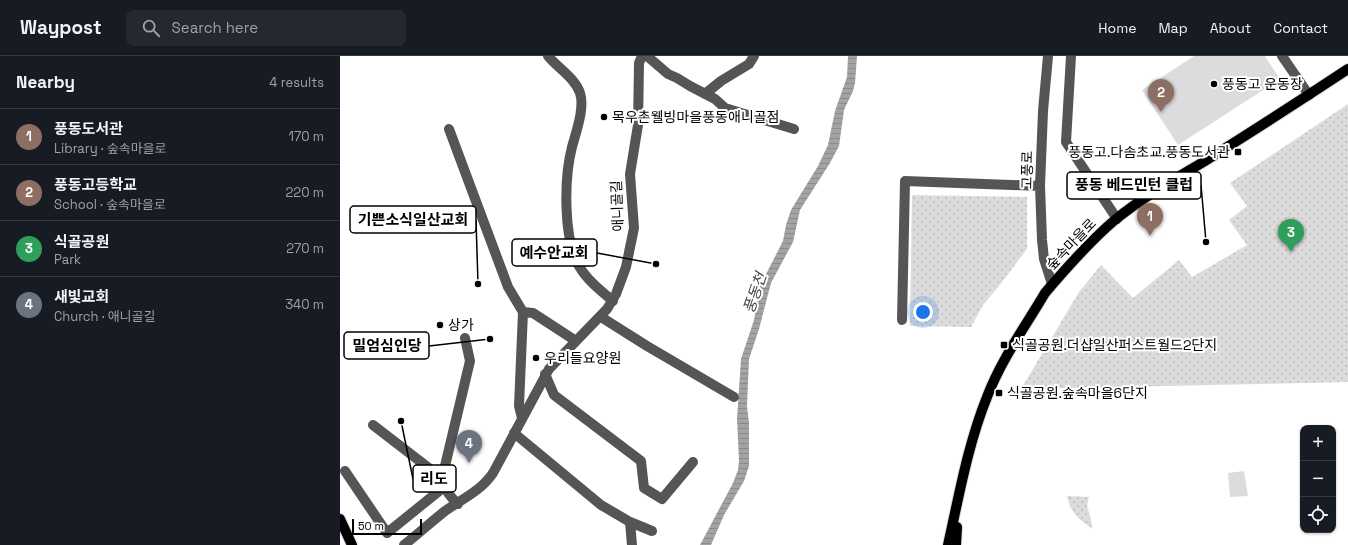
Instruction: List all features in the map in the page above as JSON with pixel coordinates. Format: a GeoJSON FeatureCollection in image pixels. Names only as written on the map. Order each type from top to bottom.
{"type":"FeatureCollection","features":[{"type":"Feature","properties":{"kind":"main road","name":"숲속마을로"},"geometry":{"type":"LineString","coordinates":[[948,545],[969,454],[986,398],[1002,366],[1045,293],[1052,284],[1075,258],[1117,218],[1348,69]]}},
{"type":"Feature","properties":{"kind":"main road"},"geometry":{"type":"LineString","coordinates":[[956,545],[958,502]]}},
{"type":"Feature","properties":{"kind":"main road"},"geometry":{"type":"LineString","coordinates":[[340,519],[352,545]]}},
{"type":"Feature","properties":{"kind":"street"},"geometry":{"type":"LineString","coordinates":[[548,56],[574,83],[580,93],[580,117],[568,166],[567,210],[569,242],[579,267],[590,281],[613,302]]}},
{"type":"Feature","properties":{"kind":"street","name":"애니골길"},"geometry":{"type":"LineString","coordinates":[[404,545],[442,514],[482,487],[490,477],[546,374],[556,360],[601,317],[613,302],[626,267],[634,233],[630,174],[638,125],[639,64],[642,56]]}},
{"type":"Feature","properties":{"kind":"street"},"geometry":{"type":"LineString","coordinates":[[647,56],[668,74],[705,94],[725,108],[794,129]]}},
{"type":"Feature","properties":{"kind":"street"},"geometry":{"type":"LineString","coordinates":[[705,94],[721,81],[748,64],[754,56]]}},
{"type":"Feature","properties":{"kind":"street","name":"고풍로"},"geometry":{"type":"LineString","coordinates":[[1048,56],[1043,111],[1040,186],[1044,259],[1052,284]]}},
{"type":"Feature","properties":{"kind":"street"},"geometry":{"type":"LineString","coordinates":[[1071,56],[1066,142],[1117,218]]}},
{"type":"Feature","properties":{"kind":"street"},"geometry":{"type":"LineString","coordinates":[[1282,56],[1309,95]]}},
{"type":"Feature","properties":{"kind":"street"},"geometry":{"type":"LineString","coordinates":[[449,130],[508,288],[522,312],[519,406],[522,418]]}},
{"type":"Feature","properties":{"kind":"street"},"geometry":{"type":"LineString","coordinates":[[902,320],[905,181],[1040,186]]}},
{"type":"Feature","properties":{"kind":"street"},"geometry":{"type":"LineString","coordinates":[[522,312],[533,313],[576,341]]}},
{"type":"Feature","properties":{"kind":"street"},"geometry":{"type":"LineString","coordinates":[[601,317],[734,397]]}},
{"type":"Feature","properties":{"kind":"street"},"geometry":{"type":"LineString","coordinates":[[458,504],[447,494],[444,483],[445,466],[470,361],[465,338]]}},
{"type":"Feature","properties":{"kind":"street"},"geometry":{"type":"LineString","coordinates":[[546,374],[554,395],[641,461],[644,488],[662,499],[693,462]]}},
{"type":"Feature","properties":{"kind":"street"},"geometry":{"type":"LineString","coordinates":[[373,425],[444,483]]}},
{"type":"Feature","properties":{"kind":"street"},"geometry":{"type":"LineString","coordinates":[[514,433],[601,505],[630,522],[652,531]]}},
{"type":"Feature","properties":{"kind":"street"},"geometry":{"type":"LineString","coordinates":[[345,471],[387,533],[444,483]]}},
{"type":"Feature","properties":{"kind":"street"},"geometry":{"type":"LineString","coordinates":[[630,522],[632,545]]}},
{"type":"Feature","properties":{"kind":"shaded area"},"geometry":{"type":"Polygon","coordinates":[[[848,56],[857,56],[855,83],[844,110],[839,146],[800,210],[793,242],[771,283],[759,329],[749,359],[747,406],[749,423],[749,466],[744,481],[724,515],[711,545],[700,545],[733,483],[738,470],[737,419],[741,359],[754,320],[760,286],[783,241],[791,210],[818,166],[828,145],[835,111],[847,77],[848,56]]]}},
{"type":"Feature","properties":{"kind":"shaded area"},"geometry":{"type":"Polygon","coordinates":[[[1194,56],[1265,56],[1280,79],[1178,145],[1142,90],[1194,56]]]}},
{"type":"Feature","properties":{"kind":"shaded area"},"geometry":{"type":"Polygon","coordinates":[[[1348,104],[1348,382],[1021,389],[1079,292],[1101,265],[1133,298],[1179,260],[1192,277],[1247,245],[1229,220],[1247,206],[1230,183],[1348,104]]]}},
{"type":"Feature","properties":{"kind":"shaded area"},"geometry":{"type":"Polygon","coordinates":[[[912,195],[1027,197],[1027,249],[983,305],[971,327],[910,326],[912,195]]]}},
{"type":"Feature","properties":{"kind":"shaded area"},"geometry":{"type":"Polygon","coordinates":[[[1244,471],[1248,496],[1230,497],[1228,473],[1244,471]]]}},
{"type":"Feature","properties":{"kind":"shaded area"},"geometry":{"type":"Polygon","coordinates":[[[1067,496],[1089,497],[1087,505],[1093,529],[1076,516],[1067,496]]]}},
{"type":"Feature","properties":{"kind":"place","name":"풍동고 운동장"},"geometry":{"type":"Point","coordinates":[1214,84]}},
{"type":"Feature","properties":{"kind":"place","name":"풍동고등학교"},"geometry":{"type":"Point","coordinates":[1161,112]}},
{"type":"Feature","properties":{"kind":"place","name":"목우촌웰빙마을풍동애니골점"},"geometry":{"type":"Point","coordinates":[604,117]}},
{"type":"Feature","properties":{"kind":"place","name":"풍동고.다솜초교.풍동도서관"},"geometry":{"type":"Point","coordinates":[1238,152]}},
{"type":"Feature","properties":{"kind":"place","name":"풍동도서관"},"geometry":{"type":"Point","coordinates":[1150,236]}},
{"type":"Feature","properties":{"kind":"place","name":"풍동 베드민턴 클럽"},"geometry":{"type":"Point","coordinates":[1206,242]}},
{"type":"Feature","properties":{"kind":"place","name":"식골공원"},"geometry":{"type":"Point","coordinates":[1291,252]}},
{"type":"Feature","properties":{"kind":"place","name":"예수안교회"},"geometry":{"type":"Point","coordinates":[656,264]}},
{"type":"Feature","properties":{"kind":"place","name":"기쁜소식일산교회"},"geometry":{"type":"Point","coordinates":[478,284]}},
{"type":"Feature","properties":{"kind":"place","name":"상가"},"geometry":{"type":"Point","coordinates":[440,325]}},
{"type":"Feature","properties":{"kind":"place","name":"밀엄심인당"},"geometry":{"type":"Point","coordinates":[490,339]}},
{"type":"Feature","properties":{"kind":"place","name":"식골공원.더샵일산퍼스트월드2단지"},"geometry":{"type":"Point","coordinates":[1004,345]}},
{"type":"Feature","properties":{"kind":"place","name":"우리들요양원"},"geometry":{"type":"Point","coordinates":[536,358]}},
{"type":"Feature","properties":{"kind":"place","name":"식골공원.숲속마을6단지"},"geometry":{"type":"Point","coordinates":[999,393]}},
{"type":"Feature","properties":{"kind":"place","name":"리도"},"geometry":{"type":"Point","coordinates":[401,421]}},
{"type":"Feature","properties":{"kind":"place","name":"새빛교회"},"geometry":{"type":"Point","coordinates":[469,463]}},
{"type":"Feature","properties":{"kind":"water label","name":"풍동천"},"geometry":{"type":"Point","coordinates":[755,293]}}]}
